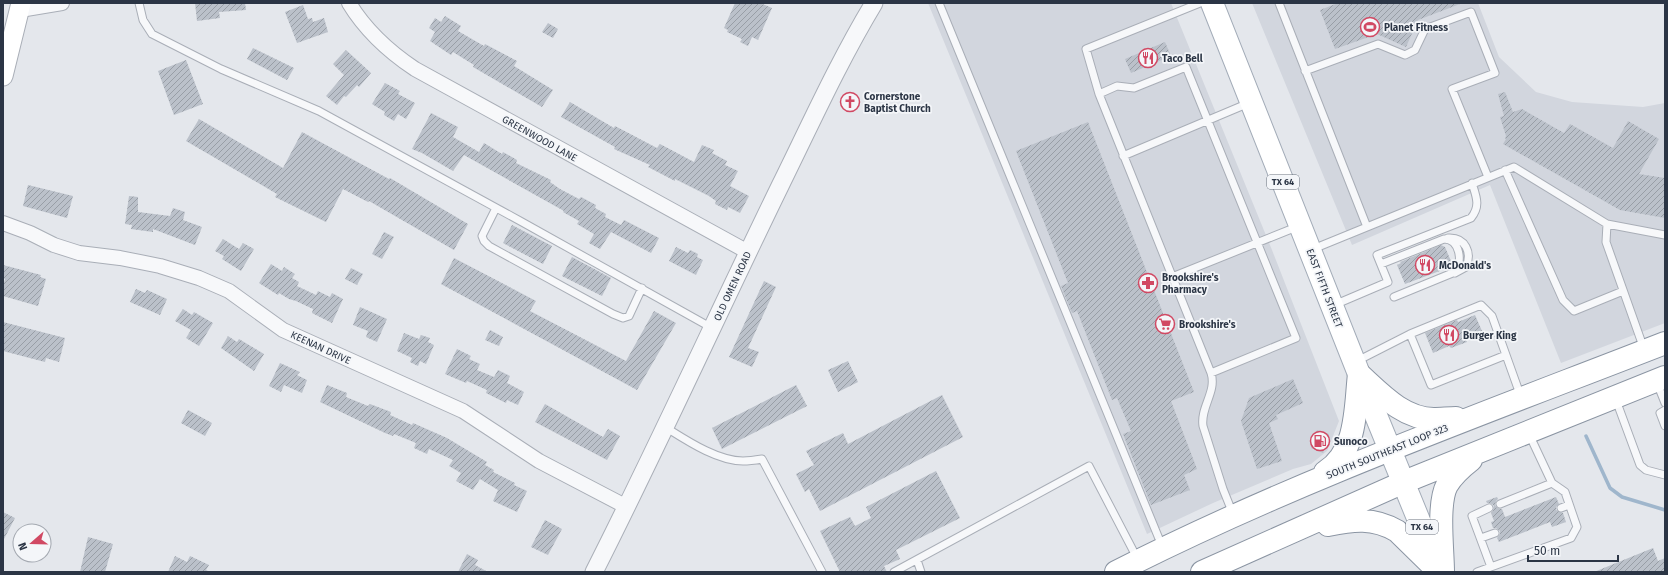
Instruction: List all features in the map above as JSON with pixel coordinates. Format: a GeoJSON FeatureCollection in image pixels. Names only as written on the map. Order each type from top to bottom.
{"type":"FeatureCollection","features":[{"type":"Feature","properties":{"kind":"main road","name":"EAST FIFTH STREET"},"geometry":{"type":"LineString","coordinates":[[1212,3],[1332,306],[1441,572]]}},
{"type":"Feature","properties":{"kind":"main road"},"geometry":{"type":"LineString","coordinates":[[3,76],[21,7]]}},
{"type":"Feature","properties":{"kind":"main road","name":"SOUTH SOUTHEAST LOOP 323"},"geometry":{"type":"LineString","coordinates":[[1116,572],[1233,515],[1309,482],[1521,397],[1665,343]]}},
{"type":"Feature","properties":{"kind":"main road"},"geometry":{"type":"LineString","coordinates":[[1357,368],[1388,400],[1414,416],[1434,419],[1473,416]]}},
{"type":"Feature","properties":{"kind":"main road"},"geometry":{"type":"LineString","coordinates":[[1309,482],[1330,469],[1348,447],[1353,429],[1357,368]]}},
{"type":"Feature","properties":{"kind":"main road"},"geometry":{"type":"LineString","coordinates":[[1202,572],[1404,482],[1661,379]]}},
{"type":"Feature","properties":{"kind":"main road"},"geometry":{"type":"LineString","coordinates":[[1441,572],[1442,507],[1444,492],[1453,476],[1480,451]]}},
{"type":"Feature","properties":{"kind":"main road"},"geometry":{"type":"LineString","coordinates":[[1293,531],[1354,520],[1371,520],[1397,531],[1441,572]]}},
{"type":"Feature","properties":{"kind":"street"},"geometry":{"type":"LineString","coordinates":[[21,7],[62,3]]}},
{"type":"Feature","properties":{"kind":"street","name":"GREENWOOD LANE"},"geometry":{"type":"LineString","coordinates":[[349,3],[374,37],[396,57],[415,70],[748,252]]}},
{"type":"Feature","properties":{"kind":"street","name":"OLD OMEN ROAD"},"geometry":{"type":"LineString","coordinates":[[594,572],[851,42],[874,3]]}},
{"type":"Feature","properties":{"kind":"street","name":"KEENAN DRIVE"},"geometry":{"type":"LineString","coordinates":[[3,223],[30,233],[54,245],[79,253],[120,258],[160,266],[198,278],[229,291],[282,330],[463,412],[539,461],[626,507]]}},
{"type":"Feature","properties":{"kind":"lane"},"geometry":{"type":"LineString","coordinates":[[139,3],[143,20],[152,34],[221,69],[319,111],[712,328]]}},
{"type":"Feature","properties":{"kind":"lane"},"geometry":{"type":"LineString","coordinates":[[939,3],[1163,548]]}},
{"type":"Feature","properties":{"kind":"lane"},"geometry":{"type":"LineString","coordinates":[[1200,3],[1086,49],[1099,94],[1211,373],[1213,386],[1203,415],[1203,426],[1233,515]]}},
{"type":"Feature","properties":{"kind":"lane"},"geometry":{"type":"LineString","coordinates":[[1279,3],[1367,227]]}},
{"type":"Feature","properties":{"kind":"lane"},"geometry":{"type":"LineString","coordinates":[[1306,71],[1378,44],[1405,55],[1415,50],[1424,29],[1471,12],[1495,73],[1452,89],[1488,177]]}},
{"type":"Feature","properties":{"kind":"lane"},"geometry":{"type":"LineString","coordinates":[[1099,94],[1117,86],[1134,88],[1186,67],[1296,338],[1211,373]]}},
{"type":"Feature","properties":{"kind":"lane"},"geometry":{"type":"LineString","coordinates":[[1123,156],[1251,102]]}},
{"type":"Feature","properties":{"kind":"lane"},"geometry":{"type":"LineString","coordinates":[[1310,250],[1514,167],[1607,224],[1665,235]]}},
{"type":"Feature","properties":{"kind":"lane"},"geometry":{"type":"LineString","coordinates":[[1505,170],[1563,300],[1574,311],[1624,291]]}},
{"type":"Feature","properties":{"kind":"lane"},"geometry":{"type":"LineString","coordinates":[[1332,306],[1388,282],[1377,256],[1471,218],[1477,209],[1478,202],[1472,183]]}},
{"type":"Feature","properties":{"kind":"lane"},"geometry":{"type":"LineString","coordinates":[[496,208],[482,236],[484,241],[489,246],[622,318],[628,316],[642,288]]}},
{"type":"Feature","properties":{"kind":"lane"},"geometry":{"type":"LineString","coordinates":[[1607,224],[1606,242],[1645,351]]}},
{"type":"Feature","properties":{"kind":"lane"},"geometry":{"type":"LineString","coordinates":[[1172,277],[1301,225]]}},
{"type":"Feature","properties":{"kind":"lane"},"geometry":{"type":"LineString","coordinates":[[1381,264],[1444,239],[1452,238],[1458,240],[1464,244],[1468,250],[1469,258],[1466,267],[1394,297]]}},
{"type":"Feature","properties":{"kind":"lane"},"geometry":{"type":"LineString","coordinates":[[1444,239],[1453,242],[1458,249],[1458,267],[1452,274]]}},
{"type":"Feature","properties":{"kind":"lane"},"geometry":{"type":"LineString","coordinates":[[1357,368],[1410,334],[1480,305],[1492,316],[1521,397]]}},
{"type":"Feature","properties":{"kind":"lane"},"geometry":{"type":"LineString","coordinates":[[1410,334],[1431,384],[1506,355]]}},
{"type":"Feature","properties":{"kind":"lane"},"geometry":{"type":"LineString","coordinates":[[1661,379],[1665,403]]}},
{"type":"Feature","properties":{"kind":"lane"},"geometry":{"type":"LineString","coordinates":[[1615,398],[1640,465],[1646,470],[1665,475]]}},
{"type":"Feature","properties":{"kind":"lane"},"geometry":{"type":"LineString","coordinates":[[1665,410],[1660,413],[1665,426]]}},
{"type":"Feature","properties":{"kind":"lane"},"geometry":{"type":"LineString","coordinates":[[665,427],[698,447],[727,459],[742,461],[762,459],[822,572]]}},
{"type":"Feature","properties":{"kind":"lane"},"geometry":{"type":"LineString","coordinates":[[1477,572],[1571,538],[1577,527],[1565,492],[1552,483],[1529,432]]}},
{"type":"Feature","properties":{"kind":"lane"},"geometry":{"type":"LineString","coordinates":[[894,572],[1088,466],[1138,560]]}},
{"type":"Feature","properties":{"kind":"lane"},"geometry":{"type":"LineString","coordinates":[[1500,504],[1552,483]]}},
{"type":"Feature","properties":{"kind":"lane"},"geometry":{"type":"LineString","coordinates":[[1561,508],[1569,505]]}},
{"type":"Feature","properties":{"kind":"lane"},"geometry":{"type":"LineString","coordinates":[[1489,508],[1472,516],[1491,567]]}},
{"type":"Feature","properties":{"kind":"lane"},"geometry":{"type":"LineString","coordinates":[[1481,538],[1495,533]]}},
{"type":"Feature","properties":{"kind":"lane"},"geometry":{"type":"LineString","coordinates":[[917,560],[921,572]]}},
{"type":"Feature","properties":{"kind":"shaded area"},"geometry":{"type":"Polygon","coordinates":[[[928,3],[1171,3],[1272,250],[1339,421],[1327,451],[1311,464],[1293,469],[1213,503],[1147,534],[928,3]]]}},
{"type":"Feature","properties":{"kind":"shaded area"},"geometry":{"type":"Polygon","coordinates":[[[1252,3],[1478,3],[1499,57],[1536,92],[1572,102],[1643,107],[1665,103],[1665,323],[1561,363],[1490,185],[1352,245],[1252,3]]]}},
{"type":"Feature","properties":{"kind":"building"},"geometry":{"type":"Polygon","coordinates":[[[195,3],[245,3],[246,10],[219,12],[220,18],[197,21],[195,3]]]}},
{"type":"Feature","properties":{"kind":"building"},"geometry":{"type":"Polygon","coordinates":[[[735,3],[760,3],[772,8],[758,40],[752,37],[748,46],[740,42],[742,39],[727,32],[728,30],[724,28],[735,3]]]}},
{"type":"Feature","properties":{"kind":"building","name":"Planet Fitness"},"geometry":{"type":"Polygon","coordinates":[[[1338,3],[1460,4],[1418,20],[1406,47],[1377,34],[1335,49],[1320,10],[1338,3]]]}},
{"type":"Feature","properties":{"kind":"building"},"geometry":{"type":"Polygon","coordinates":[[[303,5],[308,19],[312,18],[313,22],[324,18],[328,32],[297,43],[285,12],[303,5]]]}},
{"type":"Feature","properties":{"kind":"building"},"geometry":{"type":"Polygon","coordinates":[[[445,16],[461,26],[458,31],[484,46],[485,44],[517,61],[514,66],[553,90],[542,107],[473,67],[474,65],[453,52],[451,55],[430,41],[435,32],[429,28],[435,18],[441,22],[445,16]]]}},
{"type":"Feature","properties":{"kind":"building"},"geometry":{"type":"Polygon","coordinates":[[[548,23],[558,29],[553,38],[542,32],[548,23]]]}},
{"type":"Feature","properties":{"kind":"building","name":"Taco Bell"},"geometry":{"type":"Polygon","coordinates":[[[1165,42],[1171,56],[1131,73],[1125,59],[1165,42]]]}},
{"type":"Feature","properties":{"kind":"building"},"geometry":{"type":"Polygon","coordinates":[[[253,48],[294,68],[287,80],[247,59],[253,48]]]}},
{"type":"Feature","properties":{"kind":"building"},"geometry":{"type":"Polygon","coordinates":[[[346,50],[371,73],[359,87],[357,85],[346,97],[344,96],[337,105],[326,96],[344,75],[333,64],[346,50]]]}},
{"type":"Feature","properties":{"kind":"building"},"geometry":{"type":"Polygon","coordinates":[[[186,60],[203,104],[174,115],[158,71],[186,60]]]}},
{"type":"Feature","properties":{"kind":"building"},"geometry":{"type":"Polygon","coordinates":[[[385,83],[400,91],[398,94],[415,103],[406,119],[398,114],[394,121],[384,115],[385,112],[372,104],[385,83]]]}},
{"type":"Feature","properties":{"kind":"building"},"geometry":{"type":"Polygon","coordinates":[[[1505,92],[1513,112],[1522,109],[1564,133],[1570,124],[1613,148],[1628,121],[1659,139],[1639,174],[1665,178],[1665,218],[1620,210],[1503,144],[1506,136],[1500,117],[1504,116],[1498,94],[1505,92]]]}},
{"type":"Feature","properties":{"kind":"building"},"geometry":{"type":"Polygon","coordinates":[[[570,102],[614,128],[615,126],[657,148],[660,144],[694,162],[702,145],[714,150],[712,153],[727,161],[725,165],[738,171],[730,186],[749,196],[740,213],[728,207],[727,210],[715,204],[716,201],[709,196],[675,179],[675,181],[648,167],[650,165],[614,149],[615,147],[561,117],[570,102]]]}},
{"type":"Feature","properties":{"kind":"building"},"geometry":{"type":"Polygon","coordinates":[[[431,113],[458,127],[453,137],[479,152],[484,143],[502,154],[503,152],[517,160],[516,163],[551,180],[550,182],[560,189],[579,199],[581,197],[596,205],[595,208],[606,214],[605,217],[621,225],[624,220],[659,238],[651,253],[611,232],[600,249],[589,243],[594,234],[577,224],[579,221],[563,212],[564,211],[464,155],[453,171],[422,153],[412,149],[431,113]]]}},
{"type":"Feature","properties":{"kind":"building"},"geometry":{"type":"Polygon","coordinates":[[[199,119],[283,168],[302,132],[389,179],[390,178],[468,224],[454,250],[369,201],[368,202],[343,189],[326,222],[275,197],[277,194],[186,141],[199,119]]]}},
{"type":"Feature","properties":{"kind":"building"},"geometry":{"type":"Polygon","coordinates":[[[1088,122],[1194,392],[1171,401],[1197,469],[1184,475],[1190,490],[1151,505],[1123,434],[1131,431],[1117,398],[1112,400],[1077,311],[1072,313],[1061,286],[1068,283],[1016,151],[1088,122]]]}},
{"type":"Feature","properties":{"kind":"building"},"geometry":{"type":"Polygon","coordinates":[[[28,185],[73,196],[67,218],[23,206],[28,185]]]}},
{"type":"Feature","properties":{"kind":"building"},"geometry":{"type":"Polygon","coordinates":[[[129,196],[138,197],[138,212],[170,216],[173,208],[185,212],[183,220],[202,227],[195,245],[153,229],[153,232],[131,229],[132,225],[125,224],[129,196]]]}},
{"type":"Feature","properties":{"kind":"building"},"geometry":{"type":"Polygon","coordinates":[[[512,225],[552,246],[543,264],[503,243],[512,225]]]}},
{"type":"Feature","properties":{"kind":"building"},"geometry":{"type":"Polygon","coordinates":[[[384,232],[394,237],[382,259],[372,254],[384,232]]]}},
{"type":"Feature","properties":{"kind":"building"},"geometry":{"type":"Polygon","coordinates":[[[223,239],[239,249],[243,243],[254,249],[241,271],[222,259],[224,256],[215,251],[223,239]]]}},
{"type":"Feature","properties":{"kind":"building","name":"McDonald's"},"geometry":{"type":"Polygon","coordinates":[[[1441,245],[1445,247],[1453,266],[1405,284],[1397,265],[1401,263],[1400,262],[1441,245]]]}},
{"type":"Feature","properties":{"kind":"building"},"geometry":{"type":"Polygon","coordinates":[[[676,247],[688,253],[690,250],[698,254],[697,257],[703,260],[696,275],[669,261],[676,247]]]}},
{"type":"Feature","properties":{"kind":"building"},"geometry":{"type":"Polygon","coordinates":[[[572,257],[611,278],[602,296],[562,276],[572,257]]]}},
{"type":"Feature","properties":{"kind":"building"},"geometry":{"type":"Polygon","coordinates":[[[454,258],[536,301],[530,311],[626,361],[654,311],[676,323],[637,390],[441,284],[454,258]]]}},
{"type":"Feature","properties":{"kind":"building"},"geometry":{"type":"Polygon","coordinates":[[[271,264],[282,271],[284,267],[295,274],[292,278],[299,282],[297,286],[316,295],[318,291],[330,297],[332,293],[343,299],[332,323],[312,313],[313,309],[279,293],[278,295],[259,283],[271,264]]]}},
{"type":"Feature","properties":{"kind":"building"},"geometry":{"type":"Polygon","coordinates":[[[3,265],[41,275],[40,277],[46,279],[38,306],[3,296],[5,279],[3,278],[3,265]]]}},
{"type":"Feature","properties":{"kind":"building"},"geometry":{"type":"Polygon","coordinates":[[[351,268],[363,274],[357,285],[345,279],[351,268]]]}},
{"type":"Feature","properties":{"kind":"building"},"geometry":{"type":"Polygon","coordinates":[[[764,281],[776,287],[748,348],[759,352],[752,367],[729,357],[764,281]]]}},
{"type":"Feature","properties":{"kind":"building"},"geometry":{"type":"Polygon","coordinates":[[[136,289],[145,293],[147,290],[167,299],[160,315],[130,302],[136,289]]]}},
{"type":"Feature","properties":{"kind":"building"},"geometry":{"type":"Polygon","coordinates":[[[360,307],[387,319],[377,342],[366,337],[368,331],[353,325],[360,307]]]}},
{"type":"Feature","properties":{"kind":"building"},"geometry":{"type":"Polygon","coordinates":[[[183,309],[192,315],[194,312],[213,323],[199,346],[186,338],[191,330],[175,321],[183,309]]]}},
{"type":"Feature","properties":{"kind":"building","name":"Burger King"},"geometry":{"type":"Polygon","coordinates":[[[1475,315],[1482,331],[1465,338],[1467,342],[1451,348],[1449,346],[1433,353],[1425,333],[1457,320],[1458,322],[1475,315]]]}},
{"type":"Feature","properties":{"kind":"building"},"geometry":{"type":"Polygon","coordinates":[[[3,322],[65,338],[59,362],[46,358],[45,362],[3,351],[3,322]]]}},
{"type":"Feature","properties":{"kind":"building"},"geometry":{"type":"Polygon","coordinates":[[[490,330],[503,337],[499,346],[485,340],[490,330]]]}},
{"type":"Feature","properties":{"kind":"building"},"geometry":{"type":"Polygon","coordinates":[[[404,333],[419,339],[421,335],[430,338],[428,342],[434,345],[426,364],[420,361],[418,366],[410,362],[412,358],[397,351],[404,333]]]}},
{"type":"Feature","properties":{"kind":"building"},"geometry":{"type":"Polygon","coordinates":[[[228,336],[237,342],[239,339],[264,354],[254,371],[221,348],[228,336]]]}},
{"type":"Feature","properties":{"kind":"building"},"geometry":{"type":"Polygon","coordinates":[[[457,349],[471,356],[469,359],[480,364],[477,370],[494,377],[498,370],[510,376],[507,383],[524,392],[518,405],[507,400],[506,403],[486,393],[487,390],[467,381],[466,383],[445,374],[457,349]]]}},
{"type":"Feature","properties":{"kind":"building"},"geometry":{"type":"Polygon","coordinates":[[[848,361],[858,382],[838,392],[828,370],[848,361]]]}},
{"type":"Feature","properties":{"kind":"building"},"geometry":{"type":"Polygon","coordinates":[[[280,363],[300,372],[297,375],[307,380],[302,393],[284,385],[281,392],[269,386],[280,363]]]}},
{"type":"Feature","properties":{"kind":"building"},"geometry":{"type":"Polygon","coordinates":[[[1293,379],[1303,403],[1276,415],[1278,419],[1269,423],[1282,461],[1257,469],[1241,421],[1249,398],[1293,379]]]}},
{"type":"Feature","properties":{"kind":"building"},"geometry":{"type":"Polygon","coordinates":[[[327,385],[347,393],[346,397],[368,406],[370,404],[391,412],[390,415],[447,438],[487,462],[485,465],[494,470],[493,472],[527,491],[517,512],[493,501],[498,490],[480,479],[473,490],[456,481],[461,473],[449,466],[453,460],[429,449],[427,454],[414,448],[416,443],[394,434],[393,436],[385,433],[320,402],[327,385]]]}},
{"type":"Feature","properties":{"kind":"building"},"geometry":{"type":"Polygon","coordinates":[[[796,385],[807,406],[722,449],[712,428],[796,385]]]}},
{"type":"Feature","properties":{"kind":"building"},"geometry":{"type":"Polygon","coordinates":[[[942,395],[963,437],[820,511],[809,489],[805,492],[796,474],[814,465],[806,451],[843,433],[848,444],[942,395]]]}},
{"type":"Feature","properties":{"kind":"building"},"geometry":{"type":"Polygon","coordinates":[[[545,404],[603,437],[608,429],[620,436],[607,460],[535,422],[545,404]]]}},
{"type":"Feature","properties":{"kind":"building"},"geometry":{"type":"Polygon","coordinates":[[[188,410],[212,423],[205,436],[181,423],[188,410]]]}},
{"type":"Feature","properties":{"kind":"building","name":"Sunoco"},"geometry":{"type":"Polygon","coordinates":[[[1317,430],[1329,434],[1323,453],[1311,448],[1317,430]]]}},
{"type":"Feature","properties":{"kind":"building"},"geometry":{"type":"Polygon","coordinates":[[[936,471],[960,518],[896,550],[900,559],[884,566],[887,572],[840,572],[820,531],[850,517],[855,526],[871,518],[866,507],[936,471]]]}},
{"type":"Feature","properties":{"kind":"building"},"geometry":{"type":"Polygon","coordinates":[[[1497,497],[1498,499],[1495,505],[1497,508],[1502,509],[1505,517],[1556,497],[1559,504],[1556,507],[1556,510],[1563,513],[1566,522],[1552,527],[1550,522],[1499,542],[1497,538],[1500,531],[1493,528],[1491,522],[1494,521],[1491,513],[1494,506],[1486,501],[1497,497]]]}},
{"type":"Feature","properties":{"kind":"building"},"geometry":{"type":"Polygon","coordinates":[[[3,512],[15,518],[3,541],[3,512]]]}},
{"type":"Feature","properties":{"kind":"building"},"geometry":{"type":"Polygon","coordinates":[[[545,520],[562,529],[548,555],[531,547],[545,520]]]}},
{"type":"Feature","properties":{"kind":"building"},"geometry":{"type":"Polygon","coordinates":[[[88,537],[113,544],[105,572],[80,572],[88,537]]]}},
{"type":"Feature","properties":{"kind":"building"},"geometry":{"type":"Polygon","coordinates":[[[1653,548],[1658,561],[1665,558],[1665,572],[1594,572],[1653,548]]]}},
{"type":"Feature","properties":{"kind":"building"},"geometry":{"type":"Polygon","coordinates":[[[467,554],[478,560],[475,565],[488,572],[458,572],[467,554]]]}},
{"type":"Feature","properties":{"kind":"building"},"geometry":{"type":"Polygon","coordinates":[[[175,556],[187,562],[190,556],[209,565],[206,570],[210,572],[168,572],[175,556]]]}},
{"type":"Feature","properties":{"kind":"waterway"},"geometry":{"type":"LineString","coordinates":[[1586,436],[1610,488],[1622,497],[1665,510]]}},
{"type":"Feature","properties":{"kind":"place","name":"Planet Fitness"},"geometry":{"type":"Point","coordinates":[1370,27]}},
{"type":"Feature","properties":{"kind":"place","name":"Taco Bell"},"geometry":{"type":"Point","coordinates":[1148,58]}},
{"type":"Feature","properties":{"kind":"place","name":"Cornerstone Baptist Church"},"geometry":{"type":"Point","coordinates":[850,102]}},
{"type":"Feature","properties":{"kind":"place","name":"McDonald's"},"geometry":{"type":"Point","coordinates":[1425,265]}},
{"type":"Feature","properties":{"kind":"place","name":"Brookshire's Pharmacy"},"geometry":{"type":"Point","coordinates":[1148,283]}},
{"type":"Feature","properties":{"kind":"place","name":"Brookshire's"},"geometry":{"type":"Point","coordinates":[1165,324]}},
{"type":"Feature","properties":{"kind":"place","name":"Burger King"},"geometry":{"type":"Point","coordinates":[1449,335]}},
{"type":"Feature","properties":{"kind":"place","name":"Sunoco"},"geometry":{"type":"Point","coordinates":[1320,441]}}]}
